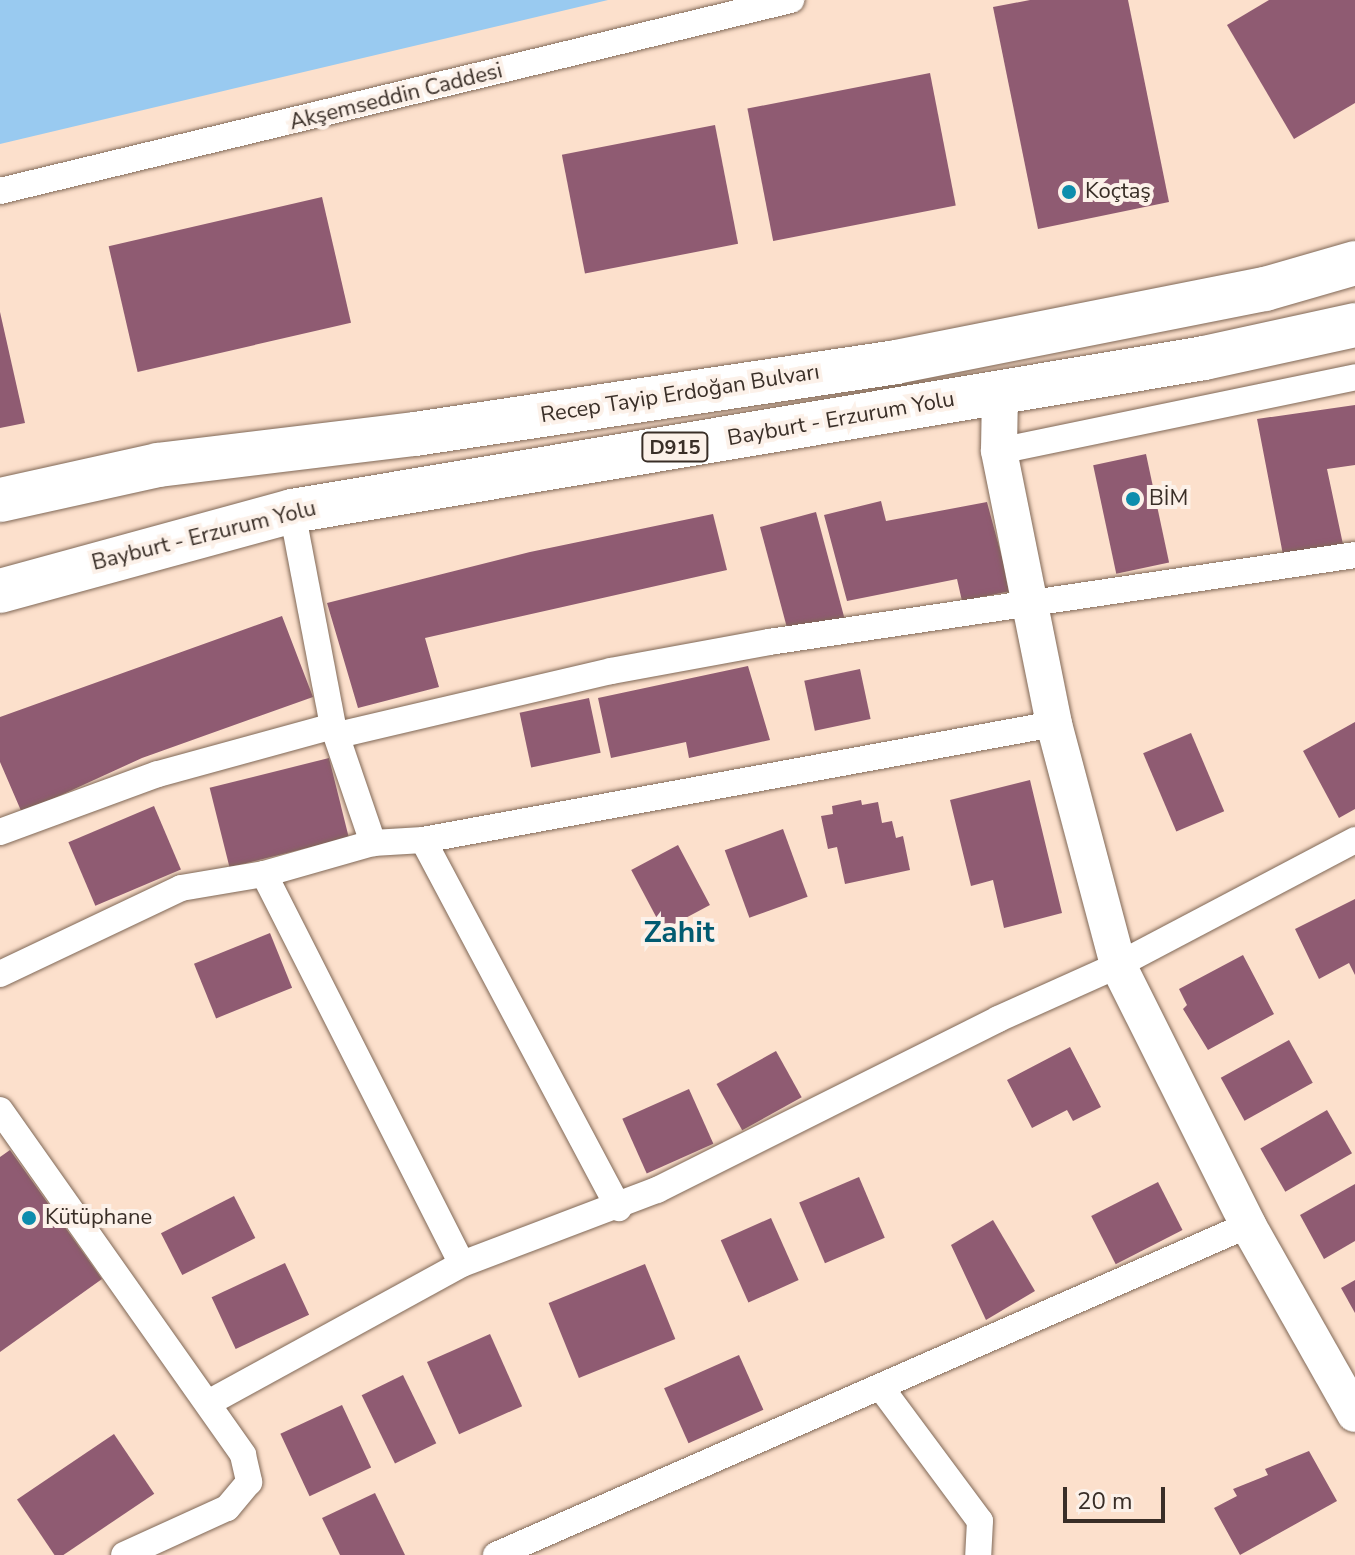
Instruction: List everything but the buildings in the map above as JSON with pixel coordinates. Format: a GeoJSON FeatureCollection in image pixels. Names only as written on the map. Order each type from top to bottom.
{"type":"FeatureCollection","features":[{"type":"Feature","properties":{"kind":"highway","name":"Recep Tayip Erdoğan Bulvarı"},"geometry":{"type":"LineString","coordinates":[[0,500],[158,465],[415,434],[896,362],[1265,289],[1355,263]]}},
{"type":"Feature","properties":{"kind":"highway","name":"Bayburt - Erzurum Yolu"},"geometry":{"type":"LineString","coordinates":[[0,591],[292,511],[1204,358],[1355,325]]}},
{"type":"Feature","properties":{"kind":"street","name":"Akşemseddin Caddesi"},"geometry":{"type":"LineString","coordinates":[[0,191],[791,0]]}},
{"type":"Feature","properties":{"kind":"street"},"geometry":{"type":"LineString","coordinates":[[999,451],[1355,377]]}},
{"type":"Feature","properties":{"kind":"street"},"geometry":{"type":"LineString","coordinates":[[1000,392],[999,451],[1054,724],[1118,965],[1248,1225],[1355,1414]]}},
{"type":"Feature","properties":{"kind":"street"},"geometry":{"type":"LineString","coordinates":[[292,511],[335,730],[373,843]]}},
{"type":"Feature","properties":{"kind":"street"},"geometry":{"type":"LineString","coordinates":[[0,832],[158,774],[335,730],[611,671],[769,642],[1355,555]]}},
{"type":"Feature","properties":{"kind":"street"},"geometry":{"type":"LineString","coordinates":[[0,974],[181,888],[264,874],[373,843],[423,840],[1054,724]]}},
{"type":"Feature","properties":{"kind":"street"},"geometry":{"type":"LineString","coordinates":[[423,840],[619,1208]]}},
{"type":"Feature","properties":{"kind":"street"},"geometry":{"type":"LineString","coordinates":[[210,1402],[462,1264],[619,1208],[998,1019],[1118,965],[1355,840]]}},
{"type":"Feature","properties":{"kind":"street"},"geometry":{"type":"LineString","coordinates":[[264,874],[462,1264]]}},
{"type":"Feature","properties":{"kind":"street"},"geometry":{"type":"LineString","coordinates":[[0,1110],[210,1402],[243,1455],[249,1482],[227,1508],[124,1555]]}},
{"type":"Feature","properties":{"kind":"street"},"geometry":{"type":"LineString","coordinates":[[496,1555],[882,1389],[1248,1225]]}},
{"type":"Feature","properties":{"kind":"street"},"geometry":{"type":"LineString","coordinates":[[882,1389],[980,1521],[978,1555]]}},
{"type":"Feature","properties":{"kind":"water"},"geometry":{"type":"Polygon","coordinates":[[[0,0],[608,0],[0,144],[0,0]]]}},
{"type":"Feature","properties":{"kind":"place","name":"Koçtaş"},"geometry":{"type":"Point","coordinates":[1069,192]}},
{"type":"Feature","properties":{"kind":"place","name":"BİM"},"geometry":{"type":"Point","coordinates":[1133,499]}},
{"type":"Feature","properties":{"kind":"place","name":"Kütüphane"},"geometry":{"type":"Point","coordinates":[29,1218]}},
{"type":"Feature","properties":{"kind":"district","name":"Zahit"},"geometry":{"type":"Point","coordinates":[679,933]}}]}
